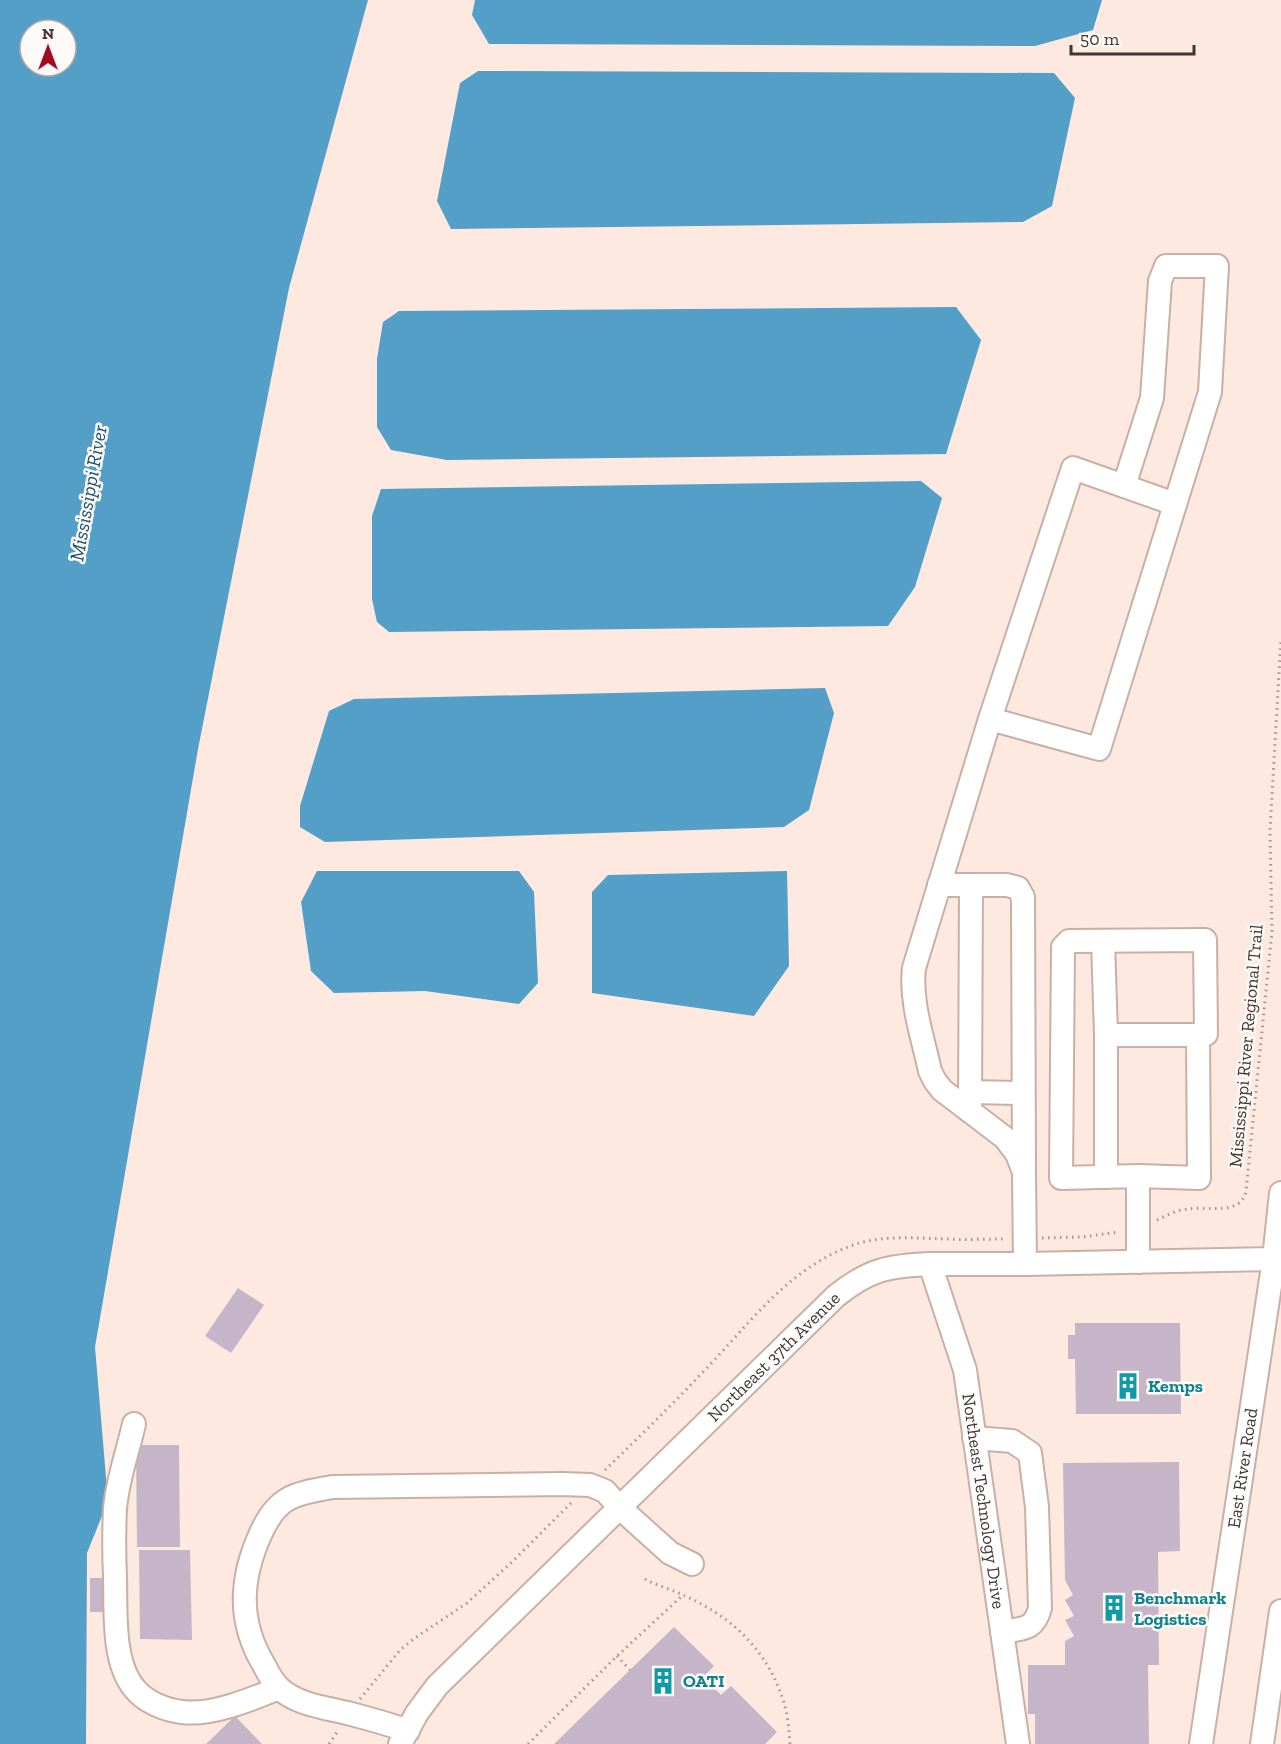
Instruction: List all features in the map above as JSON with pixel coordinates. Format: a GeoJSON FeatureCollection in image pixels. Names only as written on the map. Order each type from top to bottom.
{"type":"FeatureCollection","features":[{"type":"Feature","properties":{"kind":"street"},"geometry":{"type":"LineString","coordinates":[[990,719],[1098,749],[1210,392],[1217,266],[1167,266],[1160,281],[1152,398],[1124,486]]}},
{"type":"Feature","properties":{"kind":"street"},"geometry":{"type":"LineString","coordinates":[[1024,1172],[1017,1154],[1005,1138],[970,1102],[942,1090],[935,1081],[930,1071],[914,996],[912,981],[914,968],[990,719],[1073,468],[1175,504]]}},
{"type":"Feature","properties":{"kind":"street"},"geometry":{"type":"LineString","coordinates":[[939,885],[1007,885],[1018,888],[1023,897],[1025,1264]]}},
{"type":"Feature","properties":{"kind":"street"},"geometry":{"type":"LineString","coordinates":[[970,1102],[971,885]]}},
{"type":"Feature","properties":{"kind":"street"},"geometry":{"type":"LineString","coordinates":[[1106,1035],[1206,1034],[1205,940],[1070,942],[1063,947],[1060,1178],[1138,1176],[1199,1178],[1198,1035]]}},
{"type":"Feature","properties":{"kind":"street"},"geometry":{"type":"LineString","coordinates":[[1103,941],[1106,1035],[1106,1177]]}},
{"type":"Feature","properties":{"kind":"street"},"geometry":{"type":"LineString","coordinates":[[970,1102],[1023,1093]]}},
{"type":"Feature","properties":{"kind":"street"},"geometry":{"type":"LineString","coordinates":[[1138,1176],[1138,1262]]}},
{"type":"Feature","properties":{"kind":"street","name":"East River Road"},"geometry":{"type":"LineString","coordinates":[[1201,1744],[1277,1258],[1281,1192]]}},
{"type":"Feature","properties":{"kind":"street","name":"Northeast 37th Avenue"},"geometry":{"type":"LineString","coordinates":[[404,1737],[417,1713],[437,1686],[836,1296],[852,1284],[874,1272],[903,1266],[930,1264],[1277,1258]]}},
{"type":"Feature","properties":{"kind":"street","name":"Northeast Technology Drive"},"geometry":{"type":"LineString","coordinates":[[930,1264],[965,1370],[1018,1744]]}},
{"type":"Feature","properties":{"kind":"street"},"geometry":{"type":"LineString","coordinates":[[134,1424],[115,1507],[114,1553],[118,1647],[124,1671],[134,1688],[147,1700],[184,1713],[217,1709],[279,1688]]}},
{"type":"Feature","properties":{"kind":"street"},"geometry":{"type":"LineString","coordinates":[[974,1438],[1012,1441],[1030,1453],[1037,1507],[1040,1608],[1037,1620],[1030,1627],[1002,1632]]}},
{"type":"Feature","properties":{"kind":"street"},"geometry":{"type":"LineString","coordinates":[[404,1737],[361,1716],[315,1706],[296,1698],[279,1688],[254,1649],[247,1627],[244,1588],[248,1568],[265,1523],[287,1499],[332,1487],[590,1485],[605,1491],[620,1508],[670,1553],[692,1564]]}},
{"type":"Feature","properties":{"kind":"street"},"geometry":{"type":"LineString","coordinates":[[1262,1744],[1281,1611]]}},
{"type":"Feature","properties":{"kind":"path","name":"Mississippi River Regional Trail"},"geometry":{"type":"LineString","coordinates":[[1138,1227],[1181,1210],[1237,1206],[1245,1197],[1272,931],[1270,821],[1281,638]]}},
{"type":"Feature","properties":{"kind":"path"},"geometry":{"type":"LineString","coordinates":[[645,1579],[683,1595],[730,1623],[745,1635],[764,1659],[783,1702],[790,1744]]}},
{"type":"Feature","properties":{"kind":"path"},"geometry":{"type":"LineString","coordinates":[[528,1744],[683,1595]]}},
{"type":"Feature","properties":{"kind":"path"},"geometry":{"type":"LineString","coordinates":[[617,1656],[630,1670]]}},
{"type":"Feature","properties":{"kind":"water","name":"Mississippi River"},"geometry":{"type":"Polygon","coordinates":[[[0,0],[368,0],[289,288],[198,749],[95,1347],[108,1501],[87,1553],[86,1744],[0,1744],[0,0]]]}},
{"type":"Feature","properties":{"kind":"water"},"geometry":{"type":"Polygon","coordinates":[[[475,0],[1102,0],[1093,30],[1035,46],[489,44],[472,15],[475,0]]]}},
{"type":"Feature","properties":{"kind":"water"},"geometry":{"type":"Polygon","coordinates":[[[478,71],[1054,73],[1075,98],[1052,206],[1023,222],[451,229],[437,201],[460,83],[478,71]]]}},
{"type":"Feature","properties":{"kind":"water"},"geometry":{"type":"Polygon","coordinates":[[[956,307],[981,340],[946,454],[447,460],[391,450],[377,427],[377,359],[383,322],[399,311],[956,307]]]}},
{"type":"Feature","properties":{"kind":"water"},"geometry":{"type":"Polygon","coordinates":[[[921,481],[942,498],[915,587],[888,626],[389,632],[377,622],[372,599],[372,516],[381,489],[921,481]]]}},
{"type":"Feature","properties":{"kind":"water"},"geometry":{"type":"Polygon","coordinates":[[[825,688],[834,713],[809,810],[784,827],[325,842],[300,827],[300,806],[329,711],[354,699],[825,688]]]}},
{"type":"Feature","properties":{"kind":"water"},"geometry":{"type":"Polygon","coordinates":[[[317,871],[519,871],[534,892],[538,983],[519,1004],[425,991],[334,993],[311,971],[301,902],[317,871]]]}},
{"type":"Feature","properties":{"kind":"water"},"geometry":{"type":"Polygon","coordinates":[[[787,871],[789,966],[754,1016],[592,993],[592,892],[608,875],[787,871]]]}},
{"type":"Feature","properties":{"kind":"building"},"geometry":{"type":"Polygon","coordinates":[[[238,1288],[264,1305],[231,1353],[205,1336],[238,1288]]]}},
{"type":"Feature","properties":{"kind":"building","name":"Kemps"},"geometry":{"type":"Polygon","coordinates":[[[1075,1323],[1180,1323],[1181,1414],[1076,1414],[1075,1359],[1068,1359],[1068,1335],[1075,1335],[1075,1323]]]}},
{"type":"Feature","properties":{"kind":"building"},"geometry":{"type":"Polygon","coordinates":[[[136,1445],[179,1445],[180,1547],[137,1547],[136,1445]]]}},
{"type":"Feature","properties":{"kind":"building","name":"Benchmark Logistics"},"geometry":{"type":"Polygon","coordinates":[[[1179,1462],[1180,1551],[1158,1552],[1159,1665],[1148,1665],[1149,1744],[1035,1744],[1035,1714],[1028,1714],[1028,1665],[1065,1665],[1065,1641],[1074,1636],[1065,1620],[1074,1616],[1065,1600],[1073,1595],[1065,1580],[1063,1463],[1179,1462]]]}},
{"type":"Feature","properties":{"kind":"building"},"geometry":{"type":"Polygon","coordinates":[[[139,1550],[190,1550],[192,1640],[140,1639],[139,1550]]]}},
{"type":"Feature","properties":{"kind":"building"},"geometry":{"type":"Polygon","coordinates":[[[90,1578],[104,1578],[104,1612],[90,1612],[90,1578]]]}},
{"type":"Feature","properties":{"kind":"building","name":"OATI"},"geometry":{"type":"Polygon","coordinates":[[[674,1627],[714,1666],[703,1677],[721,1695],[731,1686],[777,1732],[765,1744],[554,1744],[674,1627]]]}},
{"type":"Feature","properties":{"kind":"building"},"geometry":{"type":"Polygon","coordinates":[[[235,1716],[262,1744],[206,1744],[235,1716]]]}},
{"type":"Feature","properties":{"kind":"place","name":"Kemps"},"geometry":{"type":"Point","coordinates":[1128,1386]}},
{"type":"Feature","properties":{"kind":"place","name":"Benchmark Logistics"},"geometry":{"type":"Point","coordinates":[1114,1608]}},
{"type":"Feature","properties":{"kind":"place","name":"OATI"},"geometry":{"type":"Point","coordinates":[663,1681]}}]}
